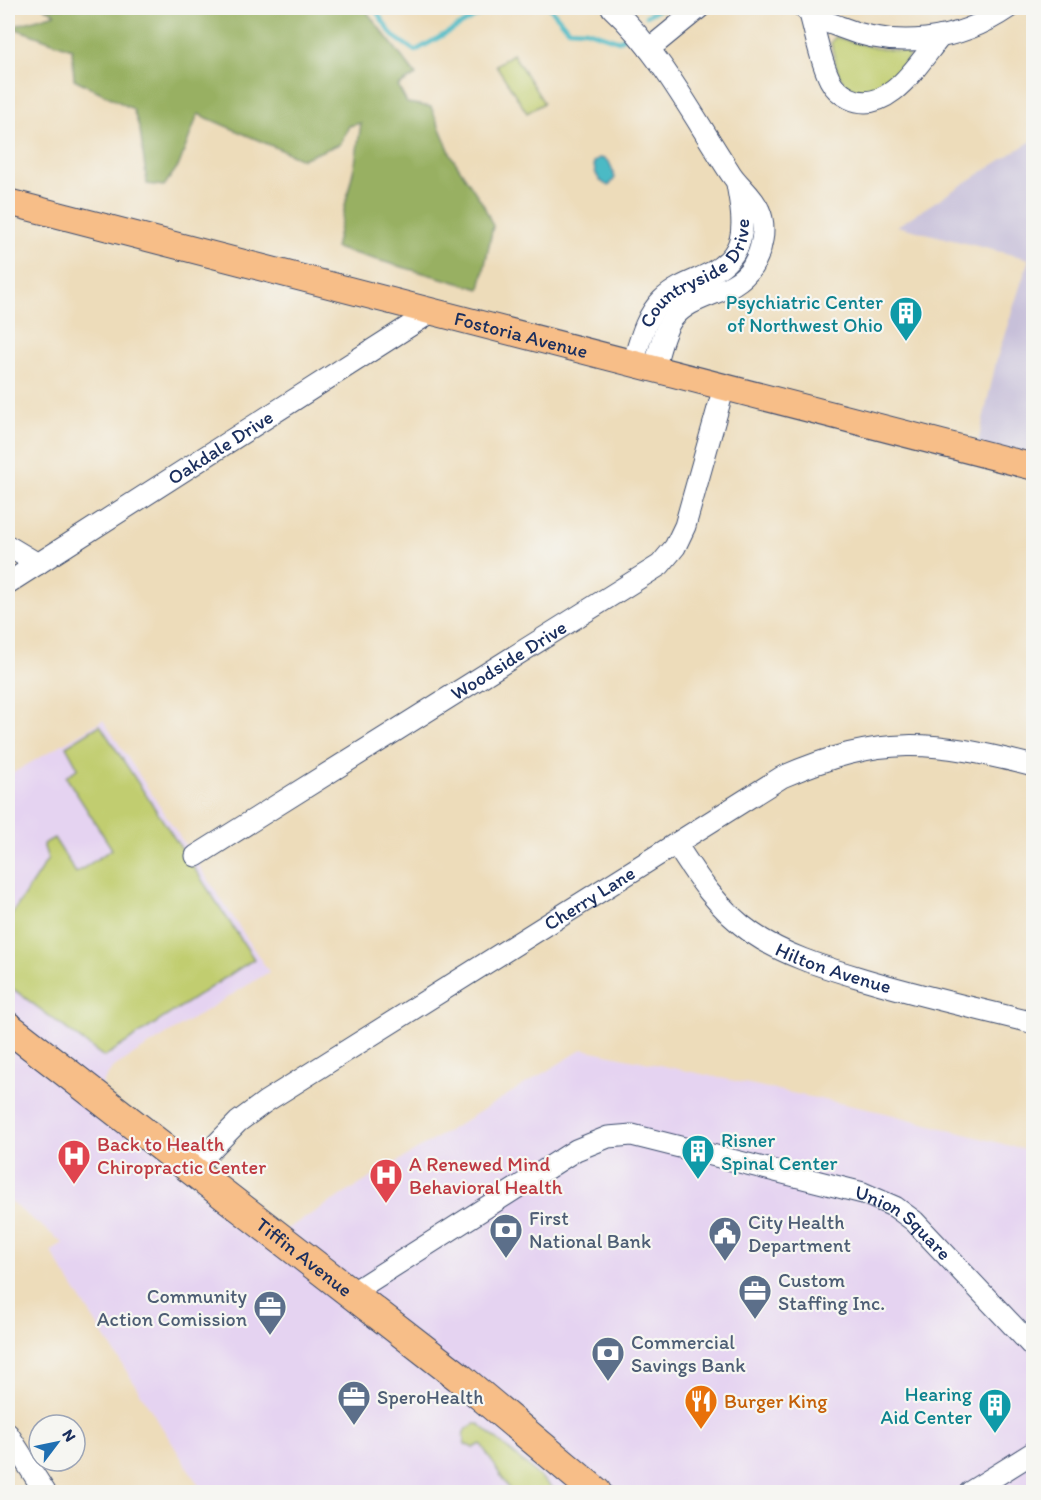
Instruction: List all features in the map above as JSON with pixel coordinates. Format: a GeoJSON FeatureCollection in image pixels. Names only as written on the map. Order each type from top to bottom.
{"type":"FeatureCollection","features":[{"type":"Feature","properties":{"kind":"highway","name":"Tiffin Avenue"},"geometry":{"type":"LineString","coordinates":[[8,1027],[518,1424],[596,1492]]}},
{"type":"Feature","properties":{"kind":"main road","name":"Fostoria Avenue"},"geometry":{"type":"LineString","coordinates":[[8,201],[1034,467]]}},
{"type":"Feature","properties":{"kind":"street","name":"Countryside Drive"},"geometry":{"type":"LineString","coordinates":[[613,8],[649,49],[737,183],[743,227],[738,250],[722,267],[680,286],[662,300],[648,319],[643,366]]}},
{"type":"Feature","properties":{"kind":"street"},"geometry":{"type":"LineString","coordinates":[[649,49],[699,8]]}},
{"type":"Feature","properties":{"kind":"street"},"geometry":{"type":"LineString","coordinates":[[807,11],[854,33],[876,39],[898,41],[940,37],[973,26],[1008,8]]}},
{"type":"Feature","properties":{"kind":"street"},"geometry":{"type":"LineString","coordinates":[[807,11],[830,79],[844,96],[866,103],[877,101],[896,89],[940,37]]}},
{"type":"Feature","properties":{"kind":"street","name":"Oakdale Drive"},"geometry":{"type":"LineString","coordinates":[[8,583],[433,311]]}},
{"type":"Feature","properties":{"kind":"street","name":"Woodside Drive"},"geometry":{"type":"LineString","coordinates":[[196,856],[660,565],[675,547],[685,526],[724,387]]}},
{"type":"Feature","properties":{"kind":"street"},"geometry":{"type":"LineString","coordinates":[[8,546],[38,564]]}},
{"type":"Feature","properties":{"kind":"street","name":"Cherry Lane"},"geometry":{"type":"LineString","coordinates":[[191,1170],[238,1122],[265,1102],[782,777],[813,764],[856,751],[901,745],[957,748],[1034,766]]}},
{"type":"Feature","properties":{"kind":"street","name":"Hilton Avenue"},"geometry":{"type":"LineString","coordinates":[[676,844],[697,877],[718,903],[751,933],[769,944],[810,963],[908,992],[1034,1023]]}},
{"type":"Feature","properties":{"kind":"street","name":"Union Square"},"geometry":{"type":"LineString","coordinates":[[350,1294],[576,1150],[602,1138],[632,1135],[863,1193],[896,1207],[930,1237],[1034,1348]]}},
{"type":"Feature","properties":{"kind":"street"},"geometry":{"type":"LineString","coordinates":[[8,1434],[45,1492]]}},
{"type":"Feature","properties":{"kind":"street"},"geometry":{"type":"LineString","coordinates":[[970,1492],[1034,1452]]}},
{"type":"Feature","properties":{"kind":"shaded area"},"geometry":{"type":"Polygon","coordinates":[[[1033,140],[1033,467],[976,452],[997,358],[1029,259],[897,226],[1033,140]]]}},
{"type":"Feature","properties":{"kind":"shaded area"},"geometry":{"type":"Polygon","coordinates":[[[103,720],[269,972],[112,1068],[95,1096],[275,1236],[583,1049],[886,1113],[1033,1152],[1033,1492],[203,1492],[51,1252],[63,1243],[8,1200],[8,776],[103,720]]]}},
{"type":"Feature","properties":{"kind":"green space"},"geometry":{"type":"Polygon","coordinates":[[[45,8],[364,8],[416,75],[398,86],[407,103],[431,107],[452,157],[483,204],[493,226],[480,289],[335,248],[355,163],[361,123],[349,126],[340,144],[302,159],[198,114],[179,165],[164,186],[147,184],[140,130],[133,109],[74,79],[72,49],[11,27],[55,14],[45,8]]]}},
{"type":"Feature","properties":{"kind":"green space"},"geometry":{"type":"Polygon","coordinates":[[[835,37],[875,48],[907,52],[909,57],[896,75],[875,94],[862,92],[846,85],[841,79],[831,43],[835,37]]]}},
{"type":"Feature","properties":{"kind":"green space"},"geometry":{"type":"Polygon","coordinates":[[[513,54],[544,103],[527,113],[496,65],[513,54]]]}},
{"type":"Feature","properties":{"kind":"green space"},"geometry":{"type":"Polygon","coordinates":[[[100,725],[254,959],[104,1057],[8,985],[8,920],[48,859],[43,844],[54,838],[76,873],[112,849],[66,777],[78,768],[66,746],[100,725]]]}},
{"type":"Feature","properties":{"kind":"green space"},"geometry":{"type":"Polygon","coordinates":[[[479,1424],[556,1491],[511,1492],[481,1444],[473,1448],[465,1444],[464,1431],[479,1424]]]}},
{"type":"Feature","properties":{"kind":"water"},"geometry":{"type":"Polygon","coordinates":[[[599,158],[609,162],[612,168],[615,178],[609,186],[600,180],[596,173],[594,162],[599,158]]]}},
{"type":"Feature","properties":{"kind":"waterway"},"geometry":{"type":"LineString","coordinates":[[374,8],[393,36],[415,51],[491,8]]}},
{"type":"Feature","properties":{"kind":"waterway"},"geometry":{"type":"LineString","coordinates":[[550,8],[568,29],[586,30],[619,41],[626,35]]}},
{"type":"Feature","properties":{"kind":"waterway"},"geometry":{"type":"LineString","coordinates":[[646,16],[661,8]]}},
{"type":"Feature","properties":{"kind":"place","name":"Psychiatric Center of Northwest Ohio"},"geometry":{"type":"Point","coordinates":[906,342]}},
{"type":"Feature","properties":{"kind":"place","name":"Risner Spinal Center"},"geometry":{"type":"Point","coordinates":[698,1180]}},
{"type":"Feature","properties":{"kind":"place","name":"Back to Health Chiropractic Center"},"geometry":{"type":"Point","coordinates":[74,1185]}},
{"type":"Feature","properties":{"kind":"place","name":"A Renewed Mind Behavioral Health"},"geometry":{"type":"Point","coordinates":[386,1204]}},
{"type":"Feature","properties":{"kind":"place","name":"First National Bank"},"geometry":{"type":"Point","coordinates":[506,1259]}},
{"type":"Feature","properties":{"kind":"place","name":"City Health Department"},"geometry":{"type":"Point","coordinates":[725,1262]}},
{"type":"Feature","properties":{"kind":"place","name":"Custom Staffing Inc."},"geometry":{"type":"Point","coordinates":[755,1320]}},
{"type":"Feature","properties":{"kind":"place","name":"Community Action Comission"},"geometry":{"type":"Point","coordinates":[270,1336]}},
{"type":"Feature","properties":{"kind":"place","name":"Commercial Savings Bank"},"geometry":{"type":"Point","coordinates":[608,1382]}},
{"type":"Feature","properties":{"kind":"place","name":"SperoHealth"},"geometry":{"type":"Point","coordinates":[354,1426]}},
{"type":"Feature","properties":{"kind":"place","name":"Burger King"},"geometry":{"type":"Point","coordinates":[701,1430]}},
{"type":"Feature","properties":{"kind":"place","name":"Hearing Aid Center"},"geometry":{"type":"Point","coordinates":[995,1434]}}]}
